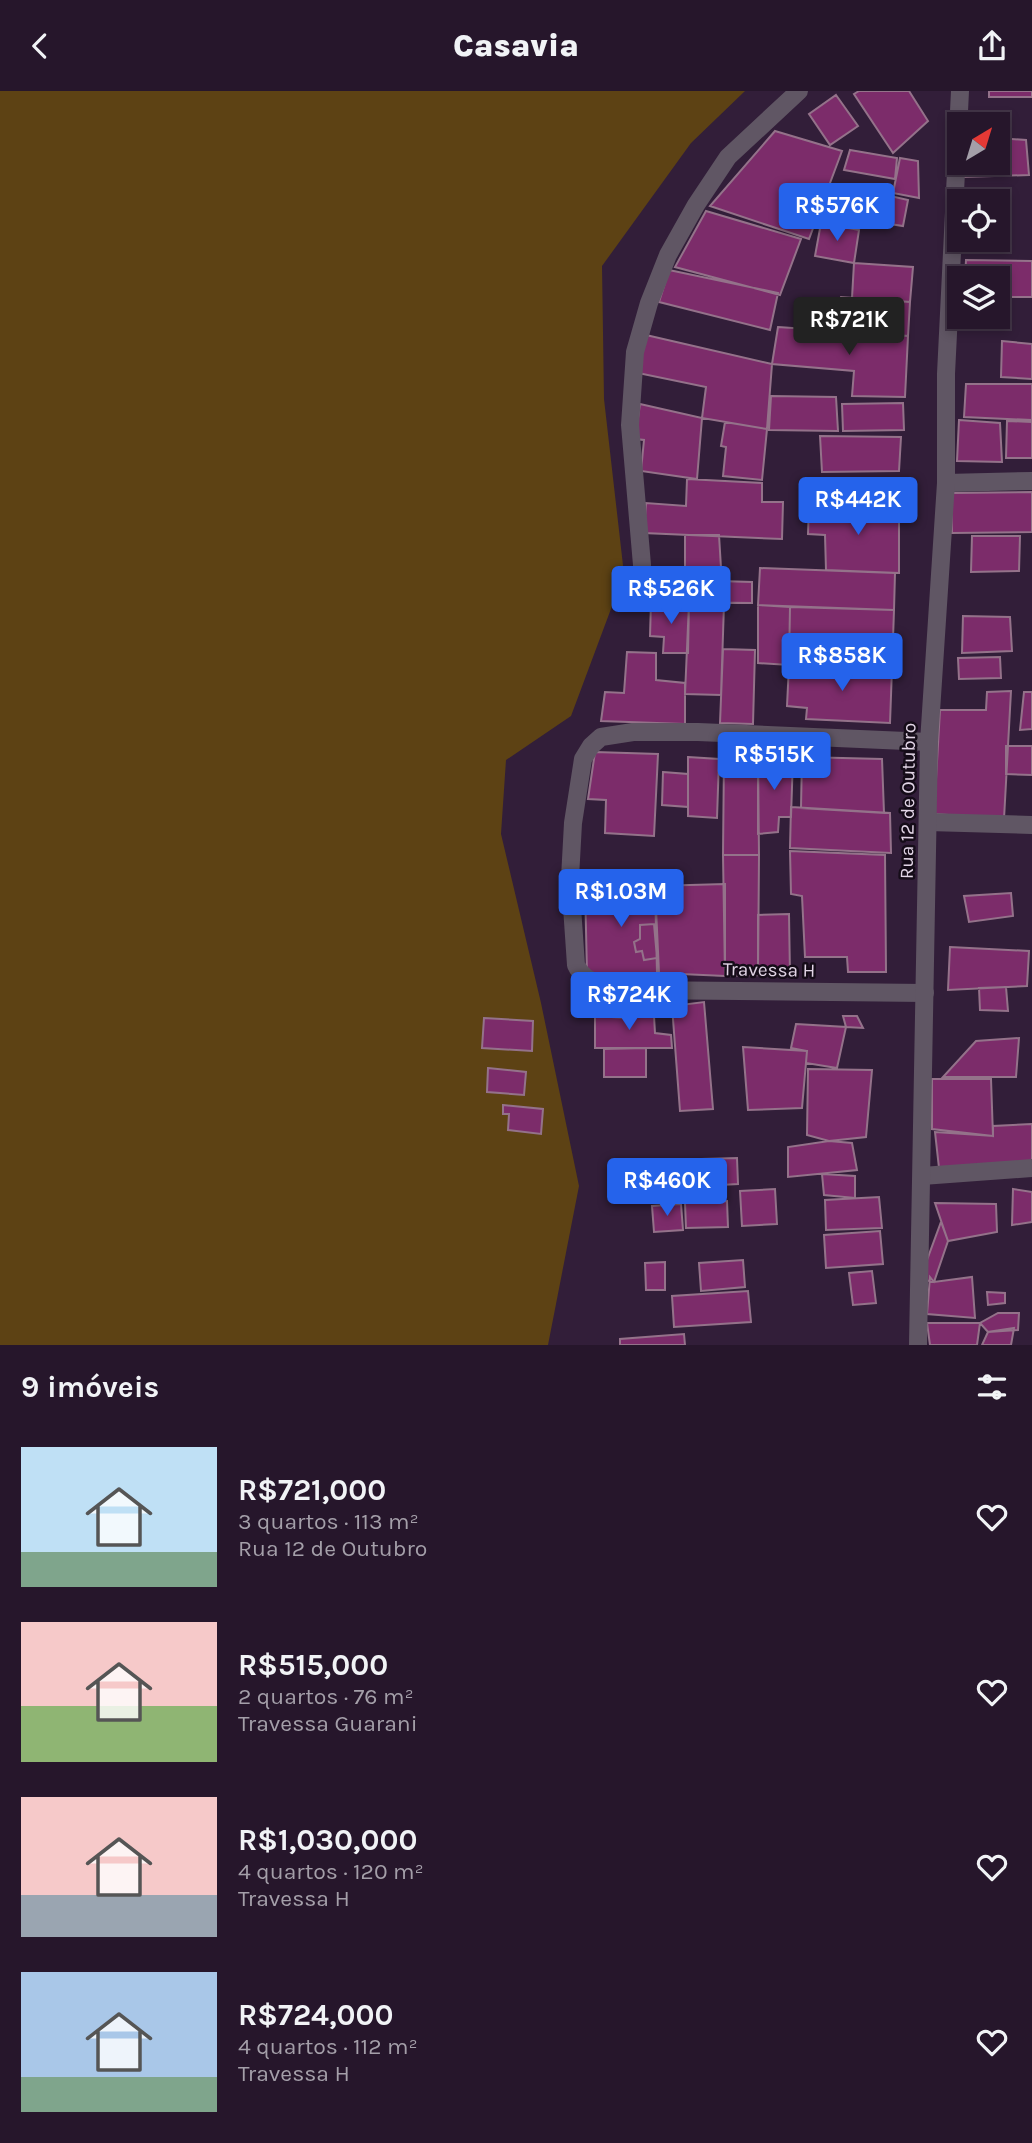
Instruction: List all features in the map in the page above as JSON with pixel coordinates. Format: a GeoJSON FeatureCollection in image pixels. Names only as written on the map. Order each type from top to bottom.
{"type":"FeatureCollection","features":[{"type":"Feature","properties":{"kind":"street"},"geometry":{"type":"LineString","coordinates":[[642,565],[630,425],[635,352],[649,303],[668,255],[696,205],[728,157],[799,91]]}},
{"type":"Feature","properties":{"kind":"street","name":"Rua 12 de Outubro"},"geometry":{"type":"LineString","coordinates":[[918,1345],[929,741],[946,482],[946,374],[960,91]]}},
{"type":"Feature","properties":{"kind":"street"},"geometry":{"type":"LineString","coordinates":[[946,482],[1032,481]]}},
{"type":"Feature","properties":{"kind":"street","name":"Travessa H"},"geometry":{"type":"LineString","coordinates":[[925,993],[613,988],[579,973],[576,965],[570,878],[573,823],[583,759],[601,737],[633,732],[929,741]]}},
{"type":"Feature","properties":{"kind":"street"},"geometry":{"type":"LineString","coordinates":[[928,822],[1032,825]]}},
{"type":"Feature","properties":{"kind":"street"},"geometry":{"type":"LineString","coordinates":[[922,1176],[1032,1168]]}},
{"type":"Feature","properties":{"kind":"shaded area"},"geometry":{"type":"Polygon","coordinates":[[[0,91],[745,91],[691,143],[602,266],[604,399],[624,574],[571,716],[506,760],[501,834],[541,1003],[579,1186],[548,1345],[0,1345],[0,91]]]}},
{"type":"Feature","properties":{"kind":"building"},"geometry":{"type":"Polygon","coordinates":[[[859,91],[909,91],[928,121],[893,153],[854,94],[859,91]]]}},
{"type":"Feature","properties":{"kind":"building"},"geometry":{"type":"Polygon","coordinates":[[[989,91],[1032,91],[1032,97],[989,97],[989,91]]]}},
{"type":"Feature","properties":{"kind":"building"},"geometry":{"type":"Polygon","coordinates":[[[836,95],[858,126],[830,145],[809,114],[836,95]]]}},
{"type":"Feature","properties":{"kind":"building"},"geometry":{"type":"Polygon","coordinates":[[[775,131],[842,151],[809,239],[710,206],[775,131]]]}},
{"type":"Feature","properties":{"kind":"building"},"geometry":{"type":"Polygon","coordinates":[[[1010,139],[1026,140],[1029,175],[964,177],[1010,175],[1010,139]]]}},
{"type":"Feature","properties":{"kind":"building"},"geometry":{"type":"Polygon","coordinates":[[[850,150],[897,158],[895,179],[844,170],[850,150]]]}},
{"type":"Feature","properties":{"kind":"building"},"geometry":{"type":"Polygon","coordinates":[[[900,158],[918,161],[919,198],[893,193],[900,158]]]}},
{"type":"Feature","properties":{"kind":"building"},"geometry":{"type":"Polygon","coordinates":[[[864,190],[908,200],[903,226],[858,219],[864,190]]]}},
{"type":"Feature","properties":{"kind":"building"},"geometry":{"type":"Polygon","coordinates":[[[706,211],[801,239],[780,295],[675,267],[706,211]]]}},
{"type":"Feature","properties":{"kind":"building"},"geometry":{"type":"Polygon","coordinates":[[[821,223],[859,230],[854,263],[815,256],[821,223]]]}},
{"type":"Feature","properties":{"kind":"building"},"geometry":{"type":"Polygon","coordinates":[[[966,260],[1032,261],[1032,297],[1010,297],[1010,266],[966,266],[966,260]]]}},
{"type":"Feature","properties":{"kind":"building"},"geometry":{"type":"Polygon","coordinates":[[[854,263],[913,267],[910,302],[852,298],[854,263]]]}},
{"type":"Feature","properties":{"kind":"building"},"geometry":{"type":"Polygon","coordinates":[[[669,270],[778,293],[770,330],[659,302],[669,270]]]}},
{"type":"Feature","properties":{"kind":"building"},"geometry":{"type":"Polygon","coordinates":[[[841,297],[910,302],[908,336],[838,331],[841,297]]]}},
{"type":"Feature","properties":{"kind":"building"},"geometry":{"type":"Polygon","coordinates":[[[778,327],[908,336],[905,397],[852,396],[854,371],[772,364],[778,327]]]}},
{"type":"Feature","properties":{"kind":"building"},"geometry":{"type":"Polygon","coordinates":[[[646,335],[772,364],[767,429],[702,418],[706,387],[638,373],[646,335]]]}},
{"type":"Feature","properties":{"kind":"building"},"geometry":{"type":"Polygon","coordinates":[[[1002,341],[1032,344],[1032,379],[1001,377],[1002,341]]]}},
{"type":"Feature","properties":{"kind":"building"},"geometry":{"type":"Polygon","coordinates":[[[966,384],[1032,384],[1032,420],[964,417],[966,384]]]}},
{"type":"Feature","properties":{"kind":"building"},"geometry":{"type":"Polygon","coordinates":[[[771,396],[836,397],[838,431],[769,430],[771,396]]]}},
{"type":"Feature","properties":{"kind":"building"},"geometry":{"type":"Polygon","coordinates":[[[903,403],[904,430],[843,431],[842,404],[903,403]]]}},
{"type":"Feature","properties":{"kind":"building"},"geometry":{"type":"Polygon","coordinates":[[[640,404],[702,418],[697,479],[641,471],[644,440],[635,439],[640,404]]]}},
{"type":"Feature","properties":{"kind":"building"},"geometry":{"type":"Polygon","coordinates":[[[959,420],[1000,423],[1002,462],[957,461],[959,420]]]}},
{"type":"Feature","properties":{"kind":"building"},"geometry":{"type":"Polygon","coordinates":[[[1007,421],[1032,422],[1032,458],[1006,458],[1007,421]]]}},
{"type":"Feature","properties":{"kind":"building"},"geometry":{"type":"Polygon","coordinates":[[[725,422],[767,429],[762,480],[723,476],[726,447],[721,446],[725,422]]]}},
{"type":"Feature","properties":{"kind":"building"},"geometry":{"type":"Polygon","coordinates":[[[820,436],[901,437],[899,471],[822,472],[820,436]]]}},
{"type":"Feature","properties":{"kind":"building"},"geometry":{"type":"Polygon","coordinates":[[[687,479],[762,483],[762,502],[783,502],[782,539],[644,533],[646,503],[686,506],[687,479]]]}},
{"type":"Feature","properties":{"kind":"building"},"geometry":{"type":"Polygon","coordinates":[[[1032,492],[1032,532],[952,533],[951,493],[1032,492]]]}},
{"type":"Feature","properties":{"kind":"building"},"geometry":{"type":"Polygon","coordinates":[[[899,505],[899,573],[826,570],[825,535],[808,534],[809,506],[899,505]]]}},
{"type":"Feature","properties":{"kind":"building"},"geometry":{"type":"Polygon","coordinates":[[[685,535],[719,535],[721,568],[685,568],[685,535]]]}},
{"type":"Feature","properties":{"kind":"building"},"geometry":{"type":"Polygon","coordinates":[[[972,536],[1020,536],[1019,571],[971,572],[972,536]]]}},
{"type":"Feature","properties":{"kind":"building"},"geometry":{"type":"Polygon","coordinates":[[[670,568],[718,568],[719,581],[752,582],[752,603],[669,602],[670,568]]]}},
{"type":"Feature","properties":{"kind":"building"},"geometry":{"type":"Polygon","coordinates":[[[760,568],[895,573],[894,610],[758,605],[760,568]]]}},
{"type":"Feature","properties":{"kind":"building"},"geometry":{"type":"Polygon","coordinates":[[[651,602],[689,603],[688,653],[663,653],[664,637],[650,636],[651,602]]]}},
{"type":"Feature","properties":{"kind":"building"},"geometry":{"type":"Polygon","coordinates":[[[689,603],[724,604],[721,695],[685,694],[689,603]]]}},
{"type":"Feature","properties":{"kind":"building"},"geometry":{"type":"Polygon","coordinates":[[[758,605],[790,607],[789,665],[758,663],[758,605]]]}},
{"type":"Feature","properties":{"kind":"building"},"geometry":{"type":"Polygon","coordinates":[[[790,607],[894,610],[892,668],[789,665],[790,607]]]}},
{"type":"Feature","properties":{"kind":"building"},"geometry":{"type":"Polygon","coordinates":[[[963,616],[1010,617],[1012,651],[962,653],[963,616]]]}},
{"type":"Feature","properties":{"kind":"building"},"geometry":{"type":"Polygon","coordinates":[[[723,649],[755,650],[753,724],[720,723],[723,649]]]}},
{"type":"Feature","properties":{"kind":"building"},"geometry":{"type":"Polygon","coordinates":[[[627,652],[656,653],[656,680],[685,683],[685,724],[601,721],[605,692],[624,693],[627,652]]]}},
{"type":"Feature","properties":{"kind":"building"},"geometry":{"type":"Polygon","coordinates":[[[1000,657],[1001,678],[959,679],[958,658],[1000,657]]]}},
{"type":"Feature","properties":{"kind":"building"},"geometry":{"type":"Polygon","coordinates":[[[789,665],[892,668],[890,723],[806,719],[807,708],[787,706],[789,665]]]}},
{"type":"Feature","properties":{"kind":"building"},"geometry":{"type":"Polygon","coordinates":[[[1011,691],[1004,819],[934,814],[940,710],[986,710],[987,692],[1011,691]]]}},
{"type":"Feature","properties":{"kind":"building"},"geometry":{"type":"Polygon","coordinates":[[[1024,692],[1032,692],[1032,729],[1020,730],[1024,692]]]}},
{"type":"Feature","properties":{"kind":"building"},"geometry":{"type":"Polygon","coordinates":[[[1006,746],[1032,746],[1032,775],[1006,774],[1006,746]]]}},
{"type":"Feature","properties":{"kind":"building"},"geometry":{"type":"Polygon","coordinates":[[[595,752],[658,754],[654,836],[605,833],[606,800],[588,799],[595,752]]]}},
{"type":"Feature","properties":{"kind":"building"},"geometry":{"type":"Polygon","coordinates":[[[724,756],[758,756],[759,855],[723,855],[724,756]]]}},
{"type":"Feature","properties":{"kind":"building"},"geometry":{"type":"Polygon","coordinates":[[[758,756],[793,757],[791,817],[779,817],[778,832],[758,834],[758,756]]]}},
{"type":"Feature","properties":{"kind":"building"},"geometry":{"type":"Polygon","coordinates":[[[688,757],[719,759],[717,818],[688,816],[688,807],[662,805],[663,772],[688,774],[688,757]]]}},
{"type":"Feature","properties":{"kind":"building"},"geometry":{"type":"Polygon","coordinates":[[[802,757],[882,759],[884,813],[801,808],[802,757]]]}},
{"type":"Feature","properties":{"kind":"building"},"geometry":{"type":"Polygon","coordinates":[[[663,772],[688,774],[688,807],[662,805],[663,772]]]}},
{"type":"Feature","properties":{"kind":"building"},"geometry":{"type":"Polygon","coordinates":[[[791,807],[890,813],[891,853],[790,848],[791,807]]]}},
{"type":"Feature","properties":{"kind":"building"},"geometry":{"type":"Polygon","coordinates":[[[790,851],[885,855],[886,972],[848,972],[847,957],[805,957],[802,896],[791,894],[790,851]]]}},
{"type":"Feature","properties":{"kind":"building"},"geometry":{"type":"Polygon","coordinates":[[[723,855],[759,855],[758,975],[725,976],[723,855]]]}},
{"type":"Feature","properties":{"kind":"building"},"geometry":{"type":"Polygon","coordinates":[[[725,884],[725,976],[659,973],[655,886],[725,884]]]}},
{"type":"Feature","properties":{"kind":"building"},"geometry":{"type":"Polygon","coordinates":[[[585,886],[655,886],[657,973],[587,973],[585,886]]]}},
{"type":"Feature","properties":{"kind":"building"},"geometry":{"type":"Polygon","coordinates":[[[1011,893],[1013,916],[969,922],[964,896],[1011,893]]]}},
{"type":"Feature","properties":{"kind":"building"},"geometry":{"type":"Polygon","coordinates":[[[789,914],[790,976],[758,975],[758,915],[789,914]]]}},
{"type":"Feature","properties":{"kind":"building"},"geometry":{"type":"Polygon","coordinates":[[[654,924],[657,958],[644,960],[642,951],[636,952],[634,942],[640,939],[640,925],[654,924]]]}},
{"type":"Feature","properties":{"kind":"building"},"geometry":{"type":"Polygon","coordinates":[[[950,947],[1029,951],[1027,986],[948,990],[950,947]]]}},
{"type":"Feature","properties":{"kind":"building"},"geometry":{"type":"Polygon","coordinates":[[[1006,987],[1008,1011],[980,1010],[979,988],[1006,987]]]}},
{"type":"Feature","properties":{"kind":"building"},"geometry":{"type":"Polygon","coordinates":[[[704,1002],[713,1109],[680,1111],[672,1006],[704,1002]]]}},
{"type":"Feature","properties":{"kind":"building"},"geometry":{"type":"Polygon","coordinates":[[[628,1004],[640,1004],[640,1016],[654,1016],[655,1033],[671,1035],[672,1048],[595,1048],[595,1016],[627,1018],[628,1004]]]}},
{"type":"Feature","properties":{"kind":"building"},"geometry":{"type":"Polygon","coordinates":[[[843,1016],[857,1016],[863,1028],[846,1027],[843,1016]]]}},
{"type":"Feature","properties":{"kind":"building"},"geometry":{"type":"Polygon","coordinates":[[[484,1018],[533,1021],[532,1051],[482,1048],[484,1018]]]}},
{"type":"Feature","properties":{"kind":"building"},"geometry":{"type":"Polygon","coordinates":[[[796,1024],[846,1027],[837,1068],[806,1063],[807,1051],[791,1048],[796,1024]]]}},
{"type":"Feature","properties":{"kind":"building"},"geometry":{"type":"Polygon","coordinates":[[[1019,1038],[1016,1077],[943,1077],[976,1041],[1019,1038]]]}},
{"type":"Feature","properties":{"kind":"building"},"geometry":{"type":"Polygon","coordinates":[[[743,1047],[807,1051],[802,1108],[748,1110],[743,1047]]]}},
{"type":"Feature","properties":{"kind":"building"},"geometry":{"type":"Polygon","coordinates":[[[646,1048],[646,1077],[604,1077],[604,1049],[646,1048]]]}},
{"type":"Feature","properties":{"kind":"building"},"geometry":{"type":"Polygon","coordinates":[[[488,1068],[526,1072],[524,1095],[487,1092],[488,1068]]]}},
{"type":"Feature","properties":{"kind":"building"},"geometry":{"type":"Polygon","coordinates":[[[808,1069],[872,1070],[866,1137],[829,1141],[807,1135],[808,1069]]]}},
{"type":"Feature","properties":{"kind":"building"},"geometry":{"type":"Polygon","coordinates":[[[932,1079],[991,1079],[993,1136],[932,1129],[932,1079]]]}},
{"type":"Feature","properties":{"kind":"building"},"geometry":{"type":"Polygon","coordinates":[[[503,1105],[543,1109],[541,1134],[508,1130],[509,1114],[503,1114],[503,1105]]]}},
{"type":"Feature","properties":{"kind":"building"},"geometry":{"type":"Polygon","coordinates":[[[1032,1124],[1032,1166],[939,1168],[935,1132],[993,1136],[993,1126],[1032,1124]]]}},
{"type":"Feature","properties":{"kind":"building"},"geometry":{"type":"Polygon","coordinates":[[[829,1141],[852,1143],[857,1170],[788,1177],[788,1147],[829,1141]]]}},
{"type":"Feature","properties":{"kind":"building"},"geometry":{"type":"Polygon","coordinates":[[[737,1158],[738,1184],[702,1186],[702,1159],[737,1158]]]}},
{"type":"Feature","properties":{"kind":"building"},"geometry":{"type":"Polygon","coordinates":[[[822,1174],[855,1176],[855,1198],[824,1195],[822,1174]]]}},
{"type":"Feature","properties":{"kind":"building"},"geometry":{"type":"Polygon","coordinates":[[[775,1189],[777,1224],[742,1226],[740,1191],[775,1189]]]}},
{"type":"Feature","properties":{"kind":"building"},"geometry":{"type":"Polygon","coordinates":[[[1013,1189],[1032,1192],[1032,1222],[1012,1225],[1013,1189]]]}},
{"type":"Feature","properties":{"kind":"building"},"geometry":{"type":"Polygon","coordinates":[[[879,1197],[882,1228],[826,1230],[825,1200],[879,1197]]]}},
{"type":"Feature","properties":{"kind":"building"},"geometry":{"type":"Polygon","coordinates":[[[727,1201],[728,1227],[686,1228],[685,1203],[727,1201]]]}},
{"type":"Feature","properties":{"kind":"building"},"geometry":{"type":"Polygon","coordinates":[[[935,1203],[996,1204],[997,1232],[948,1241],[935,1203]]]}},
{"type":"Feature","properties":{"kind":"building"},"geometry":{"type":"Polygon","coordinates":[[[681,1204],[683,1230],[654,1232],[652,1206],[681,1204]]]}},
{"type":"Feature","properties":{"kind":"building"},"geometry":{"type":"Polygon","coordinates":[[[941,1222],[948,1241],[934,1282],[920,1279],[941,1222]]]}},
{"type":"Feature","properties":{"kind":"building"},"geometry":{"type":"Polygon","coordinates":[[[880,1231],[883,1264],[826,1268],[824,1235],[880,1231]]]}},
{"type":"Feature","properties":{"kind":"building"},"geometry":{"type":"Polygon","coordinates":[[[743,1260],[745,1287],[701,1291],[699,1263],[743,1260]]]}},
{"type":"Feature","properties":{"kind":"building"},"geometry":{"type":"Polygon","coordinates":[[[665,1262],[665,1290],[646,1290],[645,1263],[665,1262]]]}},
{"type":"Feature","properties":{"kind":"building"},"geometry":{"type":"Polygon","coordinates":[[[872,1271],[876,1303],[853,1305],[849,1273],[872,1271]]]}},
{"type":"Feature","properties":{"kind":"building"},"geometry":{"type":"Polygon","coordinates":[[[930,1277],[934,1282],[972,1277],[975,1318],[927,1314],[930,1277]]]}},
{"type":"Feature","properties":{"kind":"building"},"geometry":{"type":"Polygon","coordinates":[[[748,1291],[751,1322],[674,1327],[672,1296],[748,1291]]]}},
{"type":"Feature","properties":{"kind":"building"},"geometry":{"type":"Polygon","coordinates":[[[987,1292],[1005,1293],[1005,1303],[988,1305],[987,1292]]]}},
{"type":"Feature","properties":{"kind":"building"},"geometry":{"type":"Polygon","coordinates":[[[998,1313],[1019,1313],[1018,1330],[988,1332],[980,1323],[998,1313]]]}},
{"type":"Feature","properties":{"kind":"building"},"geometry":{"type":"Polygon","coordinates":[[[927,1323],[980,1323],[977,1345],[930,1345],[927,1323]]]}},
{"type":"Feature","properties":{"kind":"building"},"geometry":{"type":"Polygon","coordinates":[[[1014,1328],[1011,1345],[982,1345],[988,1332],[1014,1328]]]}},
{"type":"Feature","properties":{"kind":"building"},"geometry":{"type":"Polygon","coordinates":[[[684,1334],[685,1345],[620,1345],[620,1339],[684,1334]]]}}]}
